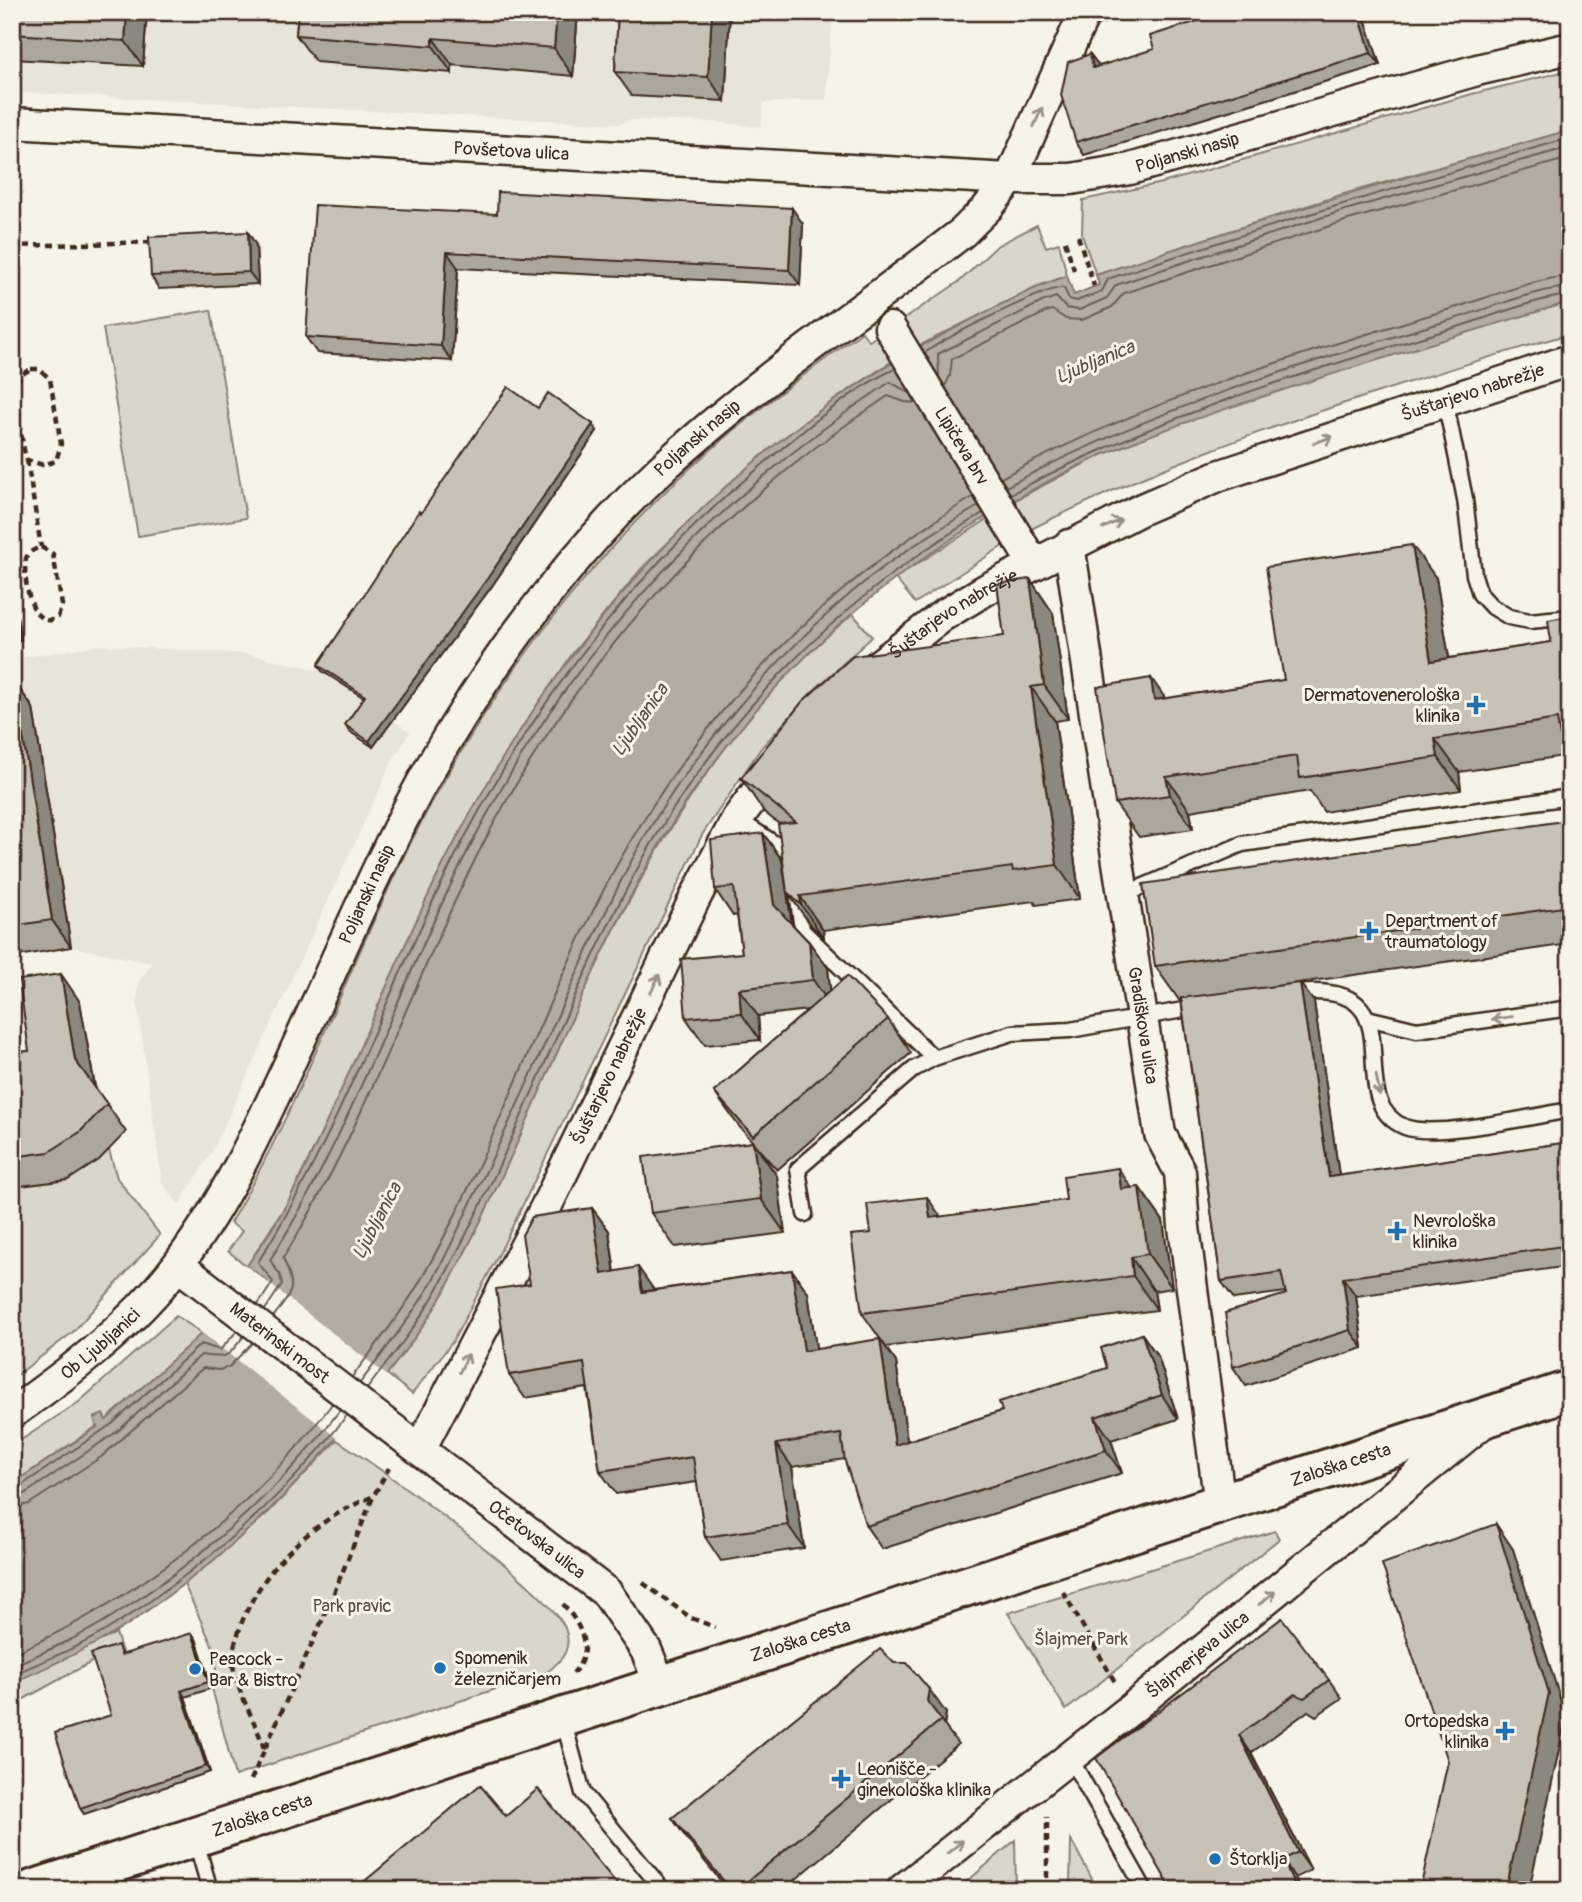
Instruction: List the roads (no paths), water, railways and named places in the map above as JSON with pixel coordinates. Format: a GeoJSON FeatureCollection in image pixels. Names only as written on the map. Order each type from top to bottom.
{"type":"FeatureCollection","features":[{"type":"Feature","properties":{"kind":"main road","name":"Zaloška cesta"},"geometry":{"type":"LineString","coordinates":[[32,1890],[1570,1390]]}},
{"type":"Feature","properties":{"kind":"street"},"geometry":{"type":"LineString","coordinates":[[1010,179],[1081,17]]}},
{"type":"Feature","properties":{"kind":"street","name":"Poljanski nasip"},"geometry":{"type":"LineString","coordinates":[[178,1265],[201,1231],[274,1096],[420,787],[468,706],[537,608],[606,526],[657,474],[739,402],[963,232],[989,207],[1010,179],[1071,180],[1130,169],[1478,70],[1570,48]]}},
{"type":"Feature","properties":{"kind":"street","name":"Povšetova ulica"},"geometry":{"type":"LineString","coordinates":[[12,123],[1010,179]]}},
{"type":"Feature","properties":{"kind":"street","name":"Lipičeva brv"},"geometry":{"type":"LineString","coordinates":[[890,328],[1033,563]]}},
{"type":"Feature","properties":{"kind":"street","name":"Šuštarjevo nabrežje"},"geometry":{"type":"LineString","coordinates":[[846,692],[942,616],[1033,563],[1218,476],[1570,360]]}},
{"type":"Feature","properties":{"kind":"street","name":"Gradiškova ulica"},"geometry":{"type":"LineString","coordinates":[[1069,545],[1139,1016],[1160,1134],[1180,1172],[1184,1227],[1220,1504]]}},
{"type":"Feature","properties":{"kind":"street","name":"Šuštarjevo nabrežje"},"geometry":{"type":"LineString","coordinates":[[420,1449],[546,1207],[695,898],[737,819],[796,740]]}},
{"type":"Feature","properties":{"kind":"street","name":"Materinski most"},"geometry":{"type":"LineString","coordinates":[[178,1265],[383,1420]]}},
{"type":"Feature","properties":{"kind":"street","name":"Ob Ljubljanici"},"geometry":{"type":"LineString","coordinates":[[12,1413],[84,1359],[136,1311],[178,1265]]}},
{"type":"Feature","properties":{"kind":"street","name":"Šlajmerjeva ulica"},"geometry":{"type":"LineString","coordinates":[[902,1890],[1131,1709],[1491,1415]]}},
{"type":"Feature","properties":{"kind":"street","name":"Očetovska ulica"},"geometry":{"type":"LineString","coordinates":[[383,1420],[607,1593],[646,1650],[660,1684]]}},
{"type":"Feature","properties":{"kind":"lane"},"geometry":{"type":"LineString","coordinates":[[1081,17],[1111,12]]}},
{"type":"Feature","properties":{"kind":"lane"},"geometry":{"type":"LineString","coordinates":[[1445,400],[1465,499],[1474,576],[1480,594],[1490,606],[1509,617],[1530,621],[1570,617]]}},
{"type":"Feature","properties":{"kind":"lane"},"geometry":{"type":"LineString","coordinates":[[1121,896],[1242,844],[1570,797]]}},
{"type":"Feature","properties":{"kind":"lane"},"geometry":{"type":"LineString","coordinates":[[737,819],[791,854],[802,930],[864,998],[934,1058]]}},
{"type":"Feature","properties":{"kind":"lane"},"geometry":{"type":"LineString","coordinates":[[1271,997],[1331,991],[1346,995],[1359,1005],[1367,1018],[1378,1092],[1391,1118],[1404,1126],[1441,1130],[1570,1110]]}},
{"type":"Feature","properties":{"kind":"lane"},"geometry":{"type":"LineString","coordinates":[[805,1214],[798,1169],[914,1069],[934,1058],[1012,1033],[1070,1030],[1218,1004]]}},
{"type":"Feature","properties":{"kind":"lane"},"geometry":{"type":"LineString","coordinates":[[1367,1018],[1417,1030],[1570,1008]]}},
{"type":"Feature","properties":{"kind":"lane"},"geometry":{"type":"LineString","coordinates":[[562,1718],[583,1793],[663,1890]]}},
{"type":"Feature","properties":{"kind":"lane"},"geometry":{"type":"LineString","coordinates":[[1058,1765],[1145,1890]]}},
{"type":"Feature","properties":{"kind":"lane"},"geometry":{"type":"LineString","coordinates":[[195,1836],[210,1890]]}},
{"type":"Feature","properties":{"kind":"water","name":"Ljubljanica"},"geometry":{"type":"Polygon","coordinates":[[[1570,130],[1570,302],[1277,392],[1167,429],[1067,471],[997,510],[896,578],[808,655],[753,713],[728,744],[660,843],[615,928],[496,1190],[444,1292],[430,1316],[357,1413],[308,1471],[254,1525],[196,1575],[118,1631],[12,1683],[12,1484],[97,1427],[94,1418],[103,1414],[106,1420],[202,1333],[217,1344],[267,1281],[247,1266],[290,1198],[443,865],[489,781],[540,701],[596,625],[658,554],[725,487],[798,427],[876,373],[959,326],[1025,293],[1067,276],[1074,295],[1099,285],[1096,275],[1155,255],[1570,130]]]}},
{"type":"Feature","properties":{"kind":"place","name":"Dermatovenerološka klinika"},"geometry":{"type":"Point","coordinates":[1476,705]}},
{"type":"Feature","properties":{"kind":"place","name":"Department of traumatology"},"geometry":{"type":"Point","coordinates":[1369,931]}},
{"type":"Feature","properties":{"kind":"place","name":"Nevrološka klinika"},"geometry":{"type":"Point","coordinates":[1397,1231]}},
{"type":"Feature","properties":{"kind":"place","name":"Spomenik železničarjem"},"geometry":{"type":"Point","coordinates":[440,1668]}},
{"type":"Feature","properties":{"kind":"place","name":"Peacock - Bar & Bistro"},"geometry":{"type":"Point","coordinates":[195,1669]}},
{"type":"Feature","properties":{"kind":"place","name":"Ortopedska klinika"},"geometry":{"type":"Point","coordinates":[1505,1731]}},
{"type":"Feature","properties":{"kind":"place","name":"Leonišče - ginekološka klinika"},"geometry":{"type":"Point","coordinates":[841,1779]}},
{"type":"Feature","properties":{"kind":"place","name":"Štorklja"},"geometry":{"type":"Point","coordinates":[1215,1859]}},
{"type":"Feature","properties":{"kind":"park label","name":"Park pravic"},"geometry":{"type":"Point","coordinates":[352,1606]}},
{"type":"Feature","properties":{"kind":"park label","name":"Šlajmer Park"},"geometry":{"type":"Point","coordinates":[1081,1639]}}]}
